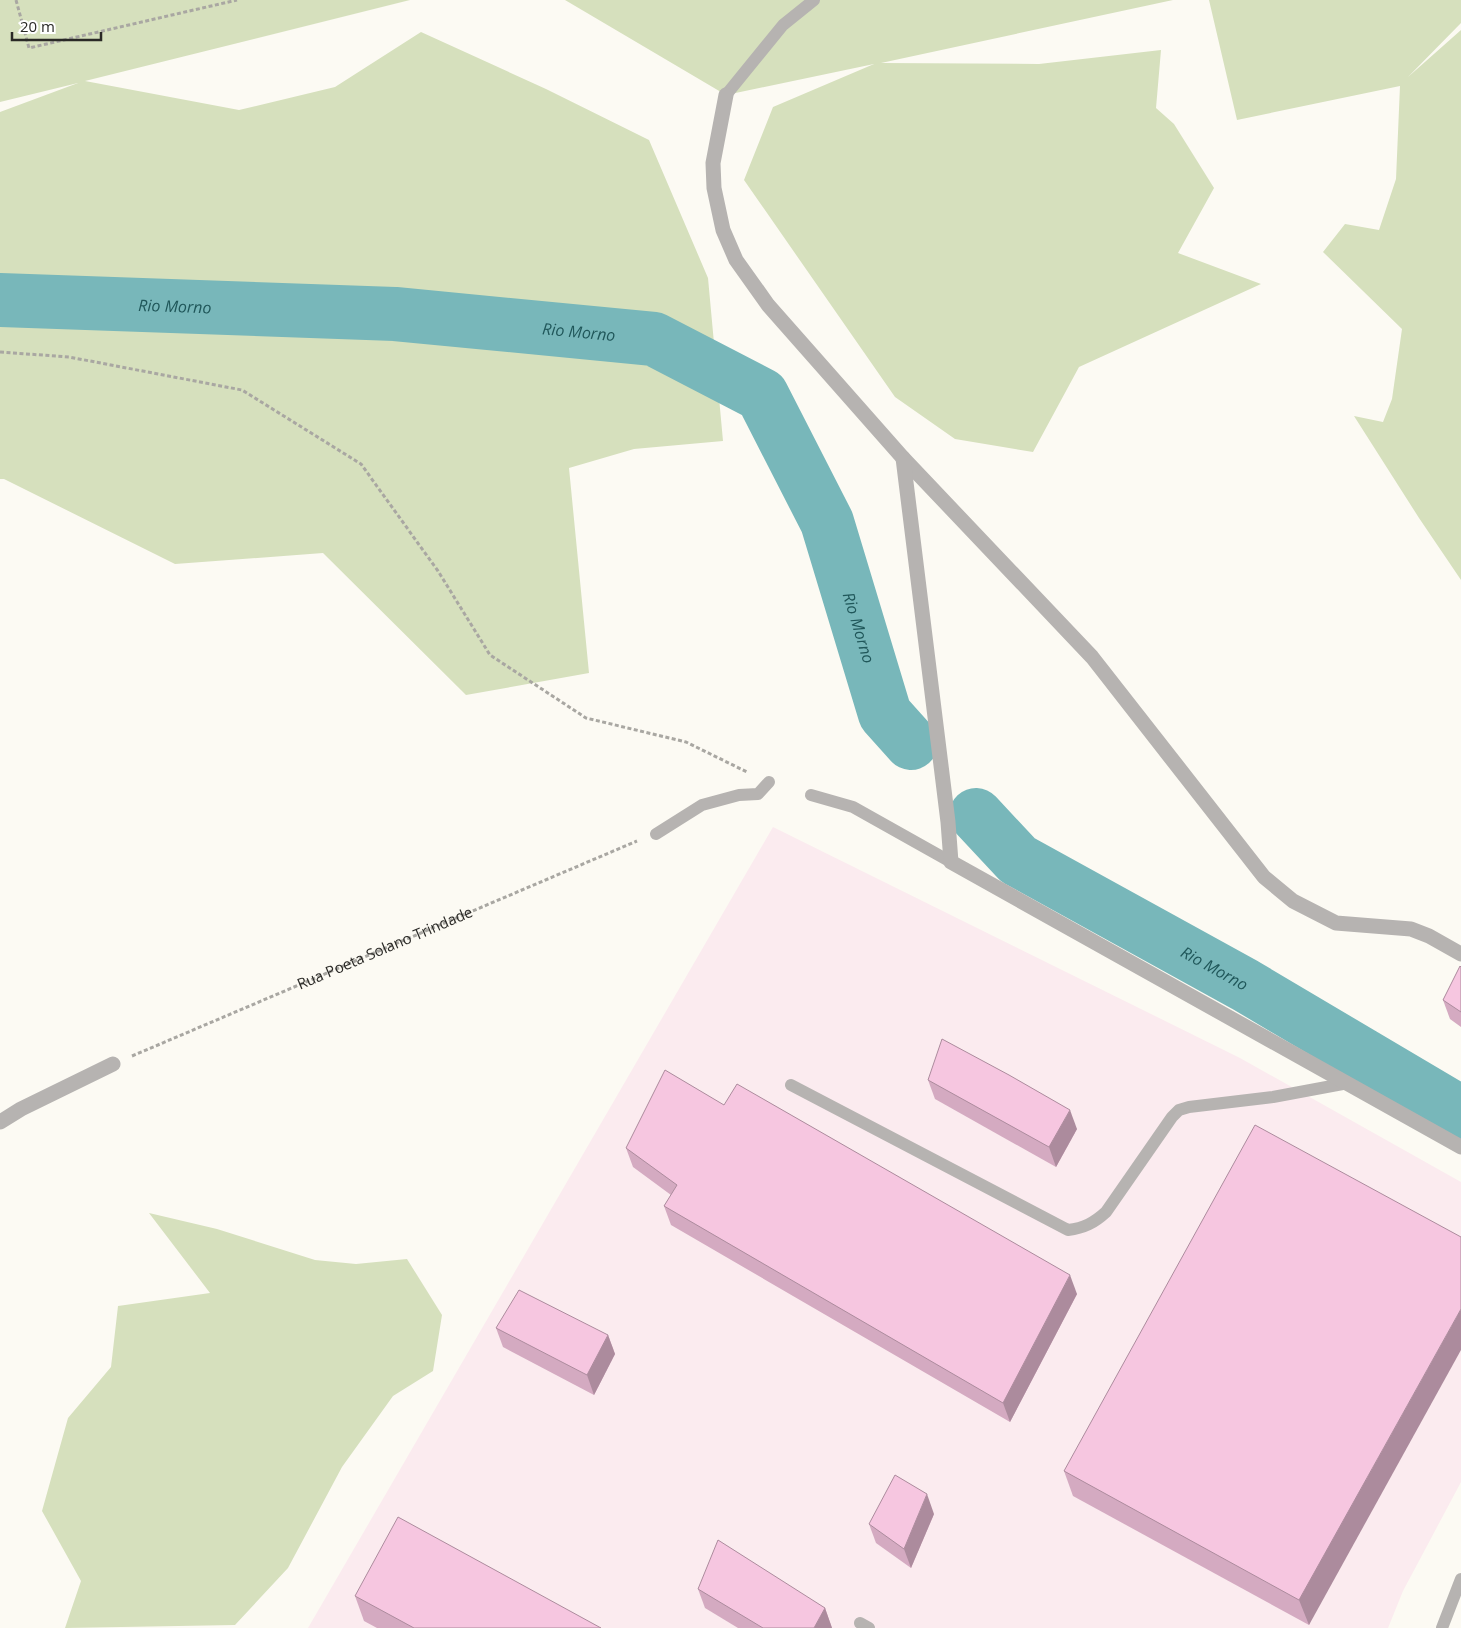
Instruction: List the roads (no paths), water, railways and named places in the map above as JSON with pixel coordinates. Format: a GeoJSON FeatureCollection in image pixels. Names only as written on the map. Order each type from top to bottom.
{"type":"FeatureCollection","features":[{"type":"Feature","properties":{"kind":"street"},"geometry":{"type":"LineString","coordinates":[[726,96],[713,163],[714,188],[723,230],[736,260],[768,305],[903,458],[1092,657],[1264,877],[1293,901],[1336,923],[1411,929],[1429,936],[1461,954]]}},
{"type":"Feature","properties":{"kind":"street"},"geometry":{"type":"LineString","coordinates":[[903,458],[951,862],[1461,1146]]}},
{"type":"Feature","properties":{"kind":"street"},"geometry":{"type":"LineString","coordinates":[[0,1122],[21,1109],[113,1064]]}},
{"type":"Feature","properties":{"kind":"lane"},"geometry":{"type":"LineString","coordinates":[[726,96],[783,25],[814,0]]}},
{"type":"Feature","properties":{"kind":"lane"},"geometry":{"type":"LineString","coordinates":[[656,834],[702,804],[758,794],[769,782]]}},
{"type":"Feature","properties":{"kind":"lane"},"geometry":{"type":"LineString","coordinates":[[811,795],[852,807],[951,862]]}},
{"type":"Feature","properties":{"kind":"lane"},"geometry":{"type":"LineString","coordinates":[[791,1085],[1068,1230],[1094,1223],[1106,1212],[1172,1117],[1179,1110],[1348,1084]]}},
{"type":"Feature","properties":{"kind":"lane"},"geometry":{"type":"LineString","coordinates":[[1442,1628],[1461,1580]]}},
{"type":"Feature","properties":{"kind":"waterway","name":"Rio Morno"},"geometry":{"type":"LineString","coordinates":[[0,300],[395,314],[654,339],[762,395],[827,522],[885,714],[911,743]]}},
{"type":"Feature","properties":{"kind":"waterway","name":"Rio Morno"},"geometry":{"type":"LineString","coordinates":[[976,815],[1018,860],[1245,985],[1461,1113]]}}]}
